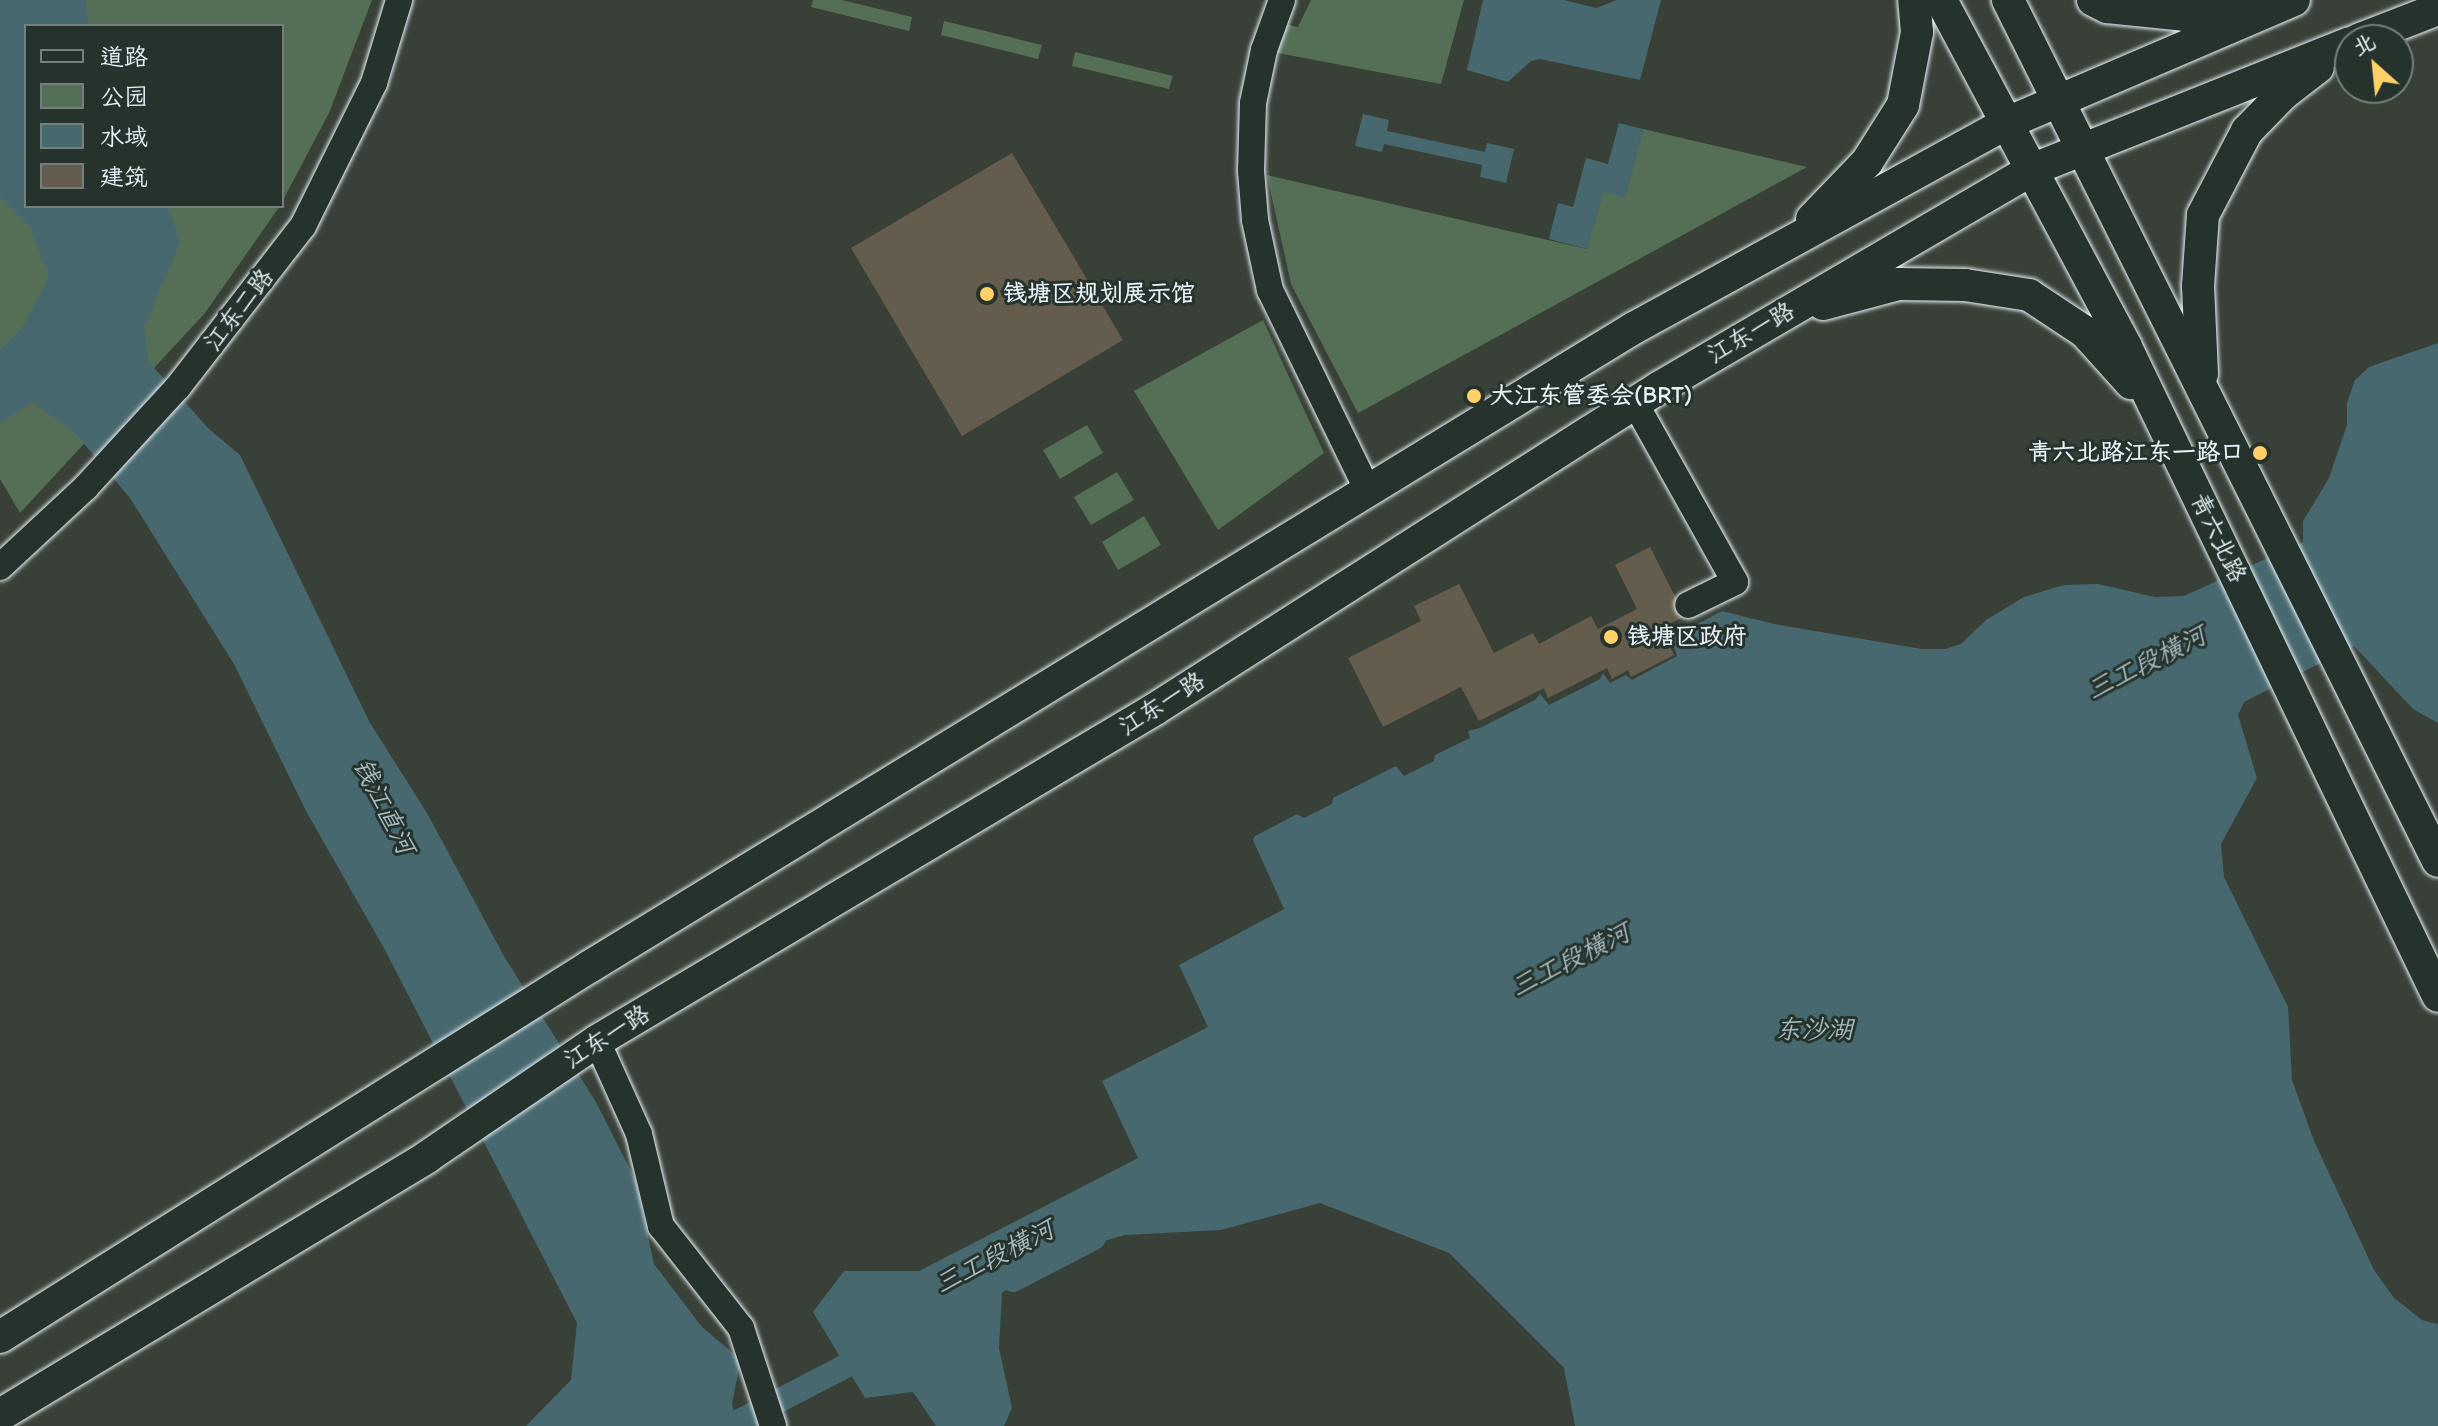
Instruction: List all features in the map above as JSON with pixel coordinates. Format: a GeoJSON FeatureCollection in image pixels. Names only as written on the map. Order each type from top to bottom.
{"type":"FeatureCollection","features":[{"type":"Feature","properties":{"kind":"main road"},"geometry":{"type":"LineString","coordinates":[[1786,244],[1867,162],[1903,105],[1917,32],[1914,0]]}},
{"type":"Feature","properties":{"kind":"main road","name":"青六北路"},"geometry":{"type":"LineString","coordinates":[[1941,0],[2157,411],[2438,996]]}},
{"type":"Feature","properties":{"kind":"main road"},"geometry":{"type":"LineString","coordinates":[[2008,0],[2438,861]]}},
{"type":"Feature","properties":{"kind":"main road"},"geometry":{"type":"LineString","coordinates":[[2093,0],[2107,7],[2184,15],[2257,0]]}},
{"type":"Feature","properties":{"kind":"main road"},"geometry":{"type":"LineString","coordinates":[[0,1337],[540,998],[1634,328],[2007,123],[2294,0]]}},
{"type":"Feature","properties":{"kind":"main road"},"geometry":{"type":"LineString","coordinates":[[2399,24],[2438,9]]}},
{"type":"Feature","properties":{"kind":"main road","name":"江东一路"},"geometry":{"type":"LineString","coordinates":[[0,1415],[427,1157],[586,1049],[1155,709],[1635,403],[2031,170],[2334,49]]}},
{"type":"Feature","properties":{"kind":"main road"},"geometry":{"type":"LineString","coordinates":[[2202,385],[2198,286],[2203,215],[2247,131],[2283,94],[2334,55]]}},
{"type":"Feature","properties":{"kind":"main road"},"geometry":{"type":"LineString","coordinates":[[1785,314],[1898,284],[1965,285],[2029,295],[2085,332],[2157,411]]}},
{"type":"Feature","properties":{"kind":"street","name":"江东二路"},"geometry":{"type":"LineString","coordinates":[[0,567],[86,487],[178,387],[303,226],[374,83],[399,0]]}},
{"type":"Feature","properties":{"kind":"street"},"geometry":{"type":"LineString","coordinates":[[1282,0],[1264,50],[1253,103],[1251,171],[1255,220],[1270,290],[1368,491]]}},
{"type":"Feature","properties":{"kind":"street"},"geometry":{"type":"LineString","coordinates":[[1635,403],[1744,578],[1688,605]]}},
{"type":"Feature","properties":{"kind":"street"},"geometry":{"type":"LineString","coordinates":[[586,1049],[639,1134],[661,1226],[741,1328],[773,1426]]}},
{"type":"Feature","properties":{"kind":"green space"},"geometry":{"type":"Polygon","coordinates":[[[0,0],[372,0],[329,113],[284,198],[284,24],[24,24],[24,208],[279,208],[205,313],[20,513],[0,479],[0,0]]]}},
{"type":"Feature","properties":{"kind":"green space"},"geometry":{"type":"Polygon","coordinates":[[[813,0],[842,0],[912,17],[909,31],[811,7],[813,0]]]}},
{"type":"Feature","properties":{"kind":"green space"},"geometry":{"type":"Polygon","coordinates":[[[1311,0],[1464,0],[1441,84],[1278,53],[1284,24],[1298,27],[1311,0]]]}},
{"type":"Feature","properties":{"kind":"green space"},"geometry":{"type":"Polygon","coordinates":[[[944,21],[1042,45],[1038,59],[941,35],[944,21]]]}},
{"type":"Feature","properties":{"kind":"green space"},"geometry":{"type":"Polygon","coordinates":[[[1075,52],[1173,76],[1169,89],[1072,66],[1075,52]]]}},
{"type":"Feature","properties":{"kind":"green space"},"geometry":{"type":"Polygon","coordinates":[[[1643,129],[1807,167],[1358,413],[1291,284],[1267,175],[1587,249],[1603,191],[1625,196],[1643,129]]]}},
{"type":"Feature","properties":{"kind":"green space"},"geometry":{"type":"Polygon","coordinates":[[[1263,320],[1324,453],[1218,530],[1134,391],[1263,320]]]}},
{"type":"Feature","properties":{"kind":"green space"},"geometry":{"type":"Polygon","coordinates":[[[1087,425],[1103,453],[1060,479],[1043,450],[1087,425]]]}},
{"type":"Feature","properties":{"kind":"green space"},"geometry":{"type":"Polygon","coordinates":[[[1117,472],[1134,500],[1091,525],[1074,497],[1117,472]]]}},
{"type":"Feature","properties":{"kind":"green space"},"geometry":{"type":"Polygon","coordinates":[[[1144,516],[1161,545],[1118,570],[1102,542],[1144,516]]]}},
{"type":"Feature","properties":{"kind":"water","name":"钱江直河"},"geometry":{"type":"Polygon","coordinates":[[[0,0],[86,0],[88,24],[24,24],[24,208],[169,208],[180,242],[144,328],[148,361],[209,429],[240,455],[370,723],[427,813],[505,958],[596,1102],[636,1181],[654,1264],[702,1327],[741,1360],[732,1403],[736,1426],[526,1426],[571,1380],[577,1323],[385,950],[306,811],[234,664],[130,498],[74,432],[32,402],[0,423],[0,350],[22,328],[49,276],[30,227],[0,197],[0,0]]]}},
{"type":"Feature","properties":{"kind":"water"},"geometry":{"type":"Polygon","coordinates":[[[1483,0],[1564,0],[1596,8],[1617,0],[1661,0],[1640,80],[1540,59],[1531,61],[1508,82],[1467,70],[1483,0]]]}},
{"type":"Feature","properties":{"kind":"water"},"geometry":{"type":"Polygon","coordinates":[[[1363,114],[1389,120],[1387,131],[1485,152],[1487,143],[1514,149],[1506,183],[1480,177],[1482,165],[1384,144],[1382,152],[1355,146],[1363,114]]]}},
{"type":"Feature","properties":{"kind":"water"},"geometry":{"type":"Polygon","coordinates":[[[1619,123],[1643,129],[1625,197],[1603,192],[1587,249],[1549,239],[1558,203],[1573,207],[1586,158],[1608,164],[1619,123]]]}},
{"type":"Feature","properties":{"kind":"water","name":"东沙湖"},"geometry":{"type":"Polygon","coordinates":[[[2438,343],[2438,723],[2413,709],[2354,646],[2244,702],[2238,715],[2257,778],[2221,844],[2224,877],[2288,1007],[2292,1080],[2314,1141],[2374,1270],[2394,1298],[2422,1320],[2438,1324],[2438,1426],[1575,1426],[1564,1368],[1449,1253],[1320,1203],[1221,1230],[1125,1235],[1053,1256],[1002,1293],[999,1348],[1012,1408],[1004,1426],[936,1426],[913,1392],[865,1398],[813,1312],[844,1271],[919,1271],[1138,1158],[1102,1081],[1208,1027],[1179,965],[1284,909],[1253,840],[1255,836],[1297,814],[1304,818],[1332,804],[1333,798],[1396,766],[1404,776],[1434,761],[1435,755],[1470,738],[1468,731],[1535,700],[1540,694],[1549,705],[1600,679],[1603,673],[1610,683],[1626,675],[1632,680],[1677,656],[1671,638],[1722,611],[1774,624],[1922,649],[1945,649],[1961,644],[1986,620],[2024,597],[2064,585],[2098,584],[2155,597],[2184,596],[2303,542],[2303,521],[2329,478],[2347,425],[2347,403],[2355,380],[2369,367],[2438,343]]]}},
{"type":"Feature","properties":{"kind":"building","name":"钱塘区规划展示馆"},"geometry":{"type":"Polygon","coordinates":[[[1012,153],[1123,340],[962,436],[851,248],[1012,153]]]}},
{"type":"Feature","properties":{"kind":"building","name":"钱塘区政府"},"geometry":{"type":"Polygon","coordinates":[[[1650,547],[1685,616],[1669,624],[1674,634],[1666,639],[1674,655],[1631,677],[1628,670],[1612,679],[1607,668],[1548,698],[1544,688],[1479,721],[1461,687],[1383,727],[1348,658],[1421,621],[1414,606],[1459,584],[1494,653],[1533,633],[1539,644],[1591,616],[1598,629],[1637,609],[1615,565],[1650,547]]]}},
{"type":"Feature","properties":{"kind":"waterway","name":"三工段横河"},"geometry":{"type":"LineString","coordinates":[[1013,1280],[1094,1238]]}},
{"type":"Feature","properties":{"kind":"waterway","name":"三工段横河"},"geometry":{"type":"LineString","coordinates":[[730,1426],[873,1352]]}},
{"type":"Feature","properties":{"kind":"place","name":"钱塘区规划展示馆"},"geometry":{"type":"Point","coordinates":[987,294]}},
{"type":"Feature","properties":{"kind":"place","name":"大江东管委会(BRT)"},"geometry":{"type":"Point","coordinates":[1474,396]}},
{"type":"Feature","properties":{"kind":"place","name":"青六北路江东一路口"},"geometry":{"type":"Point","coordinates":[2260,453]}},
{"type":"Feature","properties":{"kind":"place","name":"钱塘区政府"},"geometry":{"type":"Point","coordinates":[1611,637]}}]}
